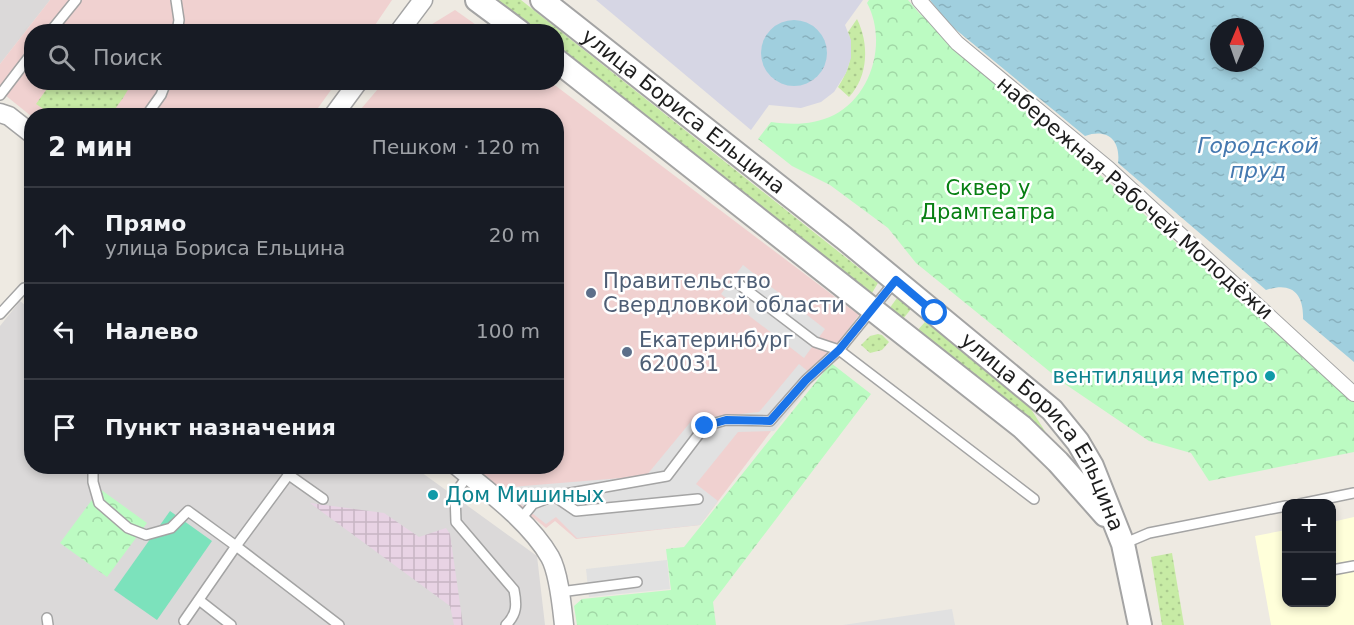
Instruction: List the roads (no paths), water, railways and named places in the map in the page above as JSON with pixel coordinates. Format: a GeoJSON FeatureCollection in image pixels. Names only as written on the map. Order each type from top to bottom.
{"type":"FeatureCollection","features":[{"type":"Feature","properties":{"kind":"street"},"geometry":{"type":"LineString","coordinates":[[405,24],[423,0]]}},
{"type":"Feature","properties":{"kind":"street"},"geometry":{"type":"LineString","coordinates":[[477,0],[509,24]]}},
{"type":"Feature","properties":{"kind":"street","name":"улица Бориса Ельцина"},"geometry":{"type":"LineString","coordinates":[[542,0],[896,280],[1052,410],[1078,442],[1092,466],[1119,534]]}},
{"type":"Feature","properties":{"kind":"street","name":"набережная Рабочей Молодёжи"},"geometry":{"type":"LineString","coordinates":[[919,0],[957,43],[1108,168],[1354,393]]}},
{"type":"Feature","properties":{"kind":"street","name":"улица Бориса Ельцина"},"geometry":{"type":"LineString","coordinates":[[564,66],[1022,427],[1058,462],[1119,534]]}},
{"type":"Feature","properties":{"kind":"street"},"geometry":{"type":"LineString","coordinates":[[339,108],[352,90]]}},
{"type":"Feature","properties":{"kind":"street"},"geometry":{"type":"LineString","coordinates":[[0,113],[9,116],[24,128]]}},
{"type":"Feature","properties":{"kind":"street"},"geometry":{"type":"LineString","coordinates":[[466,474],[520,520],[551,558],[560,592],[564,625]]}},
{"type":"Feature","properties":{"kind":"street"},"geometry":{"type":"LineString","coordinates":[[1119,534],[1140,625]]}},
{"type":"Feature","properties":{"kind":"lane"},"geometry":{"type":"LineString","coordinates":[[56,24],[76,0]]}},
{"type":"Feature","properties":{"kind":"lane"},"geometry":{"type":"LineString","coordinates":[[176,0],[178,24]]}},
{"type":"Feature","properties":{"kind":"lane"},"geometry":{"type":"LineString","coordinates":[[0,95],[24,64]]}},
{"type":"Feature","properties":{"kind":"lane"},"geometry":{"type":"LineString","coordinates":[[152,108],[163,90]]}},
{"type":"Feature","properties":{"kind":"lane"},"geometry":{"type":"LineString","coordinates":[[520,520],[533,504],[554,496],[667,476],[705,426],[726,420],[770,421],[806,380],[839,350],[896,280]]}},
{"type":"Feature","properties":{"kind":"lane"},"geometry":{"type":"LineString","coordinates":[[736,282],[815,342],[839,350],[1034,499]]}},
{"type":"Feature","properties":{"kind":"lane"},"geometry":{"type":"LineString","coordinates":[[0,314],[24,288]]}},
{"type":"Feature","properties":{"kind":"lane"},"geometry":{"type":"LineString","coordinates":[[93,474],[99,503],[128,528],[146,535],[171,528],[188,511],[339,625]]}},
{"type":"Feature","properties":{"kind":"lane"},"geometry":{"type":"LineString","coordinates":[[184,621],[290,474]]}},
{"type":"Feature","properties":{"kind":"lane"},"geometry":{"type":"LineString","coordinates":[[295,474],[323,499]]}},
{"type":"Feature","properties":{"kind":"lane"},"geometry":{"type":"LineString","coordinates":[[461,474],[455,494],[456,522],[514,590],[517,603],[516,613],[506,625]]}},
{"type":"Feature","properties":{"kind":"lane"},"geometry":{"type":"LineString","coordinates":[[1325,499],[1354,493]]}},
{"type":"Feature","properties":{"kind":"lane"},"geometry":{"type":"LineString","coordinates":[[554,496],[576,512],[698,499]]}},
{"type":"Feature","properties":{"kind":"lane"},"geometry":{"type":"LineString","coordinates":[[1119,534],[1149,533],[1282,507]]}},
{"type":"Feature","properties":{"kind":"lane"},"geometry":{"type":"LineString","coordinates":[[1336,569],[1354,566]]}},
{"type":"Feature","properties":{"kind":"lane"},"geometry":{"type":"LineString","coordinates":[[560,592],[637,582]]}},
{"type":"Feature","properties":{"kind":"lane"},"geometry":{"type":"LineString","coordinates":[[199,600],[231,625]]}},
{"type":"Feature","properties":{"kind":"water","name":"Городской пруд"},"geometry":{"type":"Polygon","coordinates":[[[930,0],[1354,0],[1354,362],[1303,319],[1299,296],[1295,292],[1283,287],[1266,290],[1118,163],[1117,148],[1111,138],[1100,134],[1085,136],[949,24],[930,0]]]}},
{"type":"Feature","properties":{"kind":"water"},"geometry":{"type":"Polygon","coordinates":[[[794,20],[807,23],[817,30],[824,40],[827,53],[824,66],[817,76],[807,83],[794,86],[781,83],[771,76],[764,66],[761,53],[764,40],[771,30],[781,23],[794,20]]]}},
{"type":"Feature","properties":{"kind":"place","name":"Правительство Свердловкой области"},"geometry":{"type":"Point","coordinates":[591,293]}},
{"type":"Feature","properties":{"kind":"place","name":"Екатеринбург 620031"},"geometry":{"type":"Point","coordinates":[627,352]}},
{"type":"Feature","properties":{"kind":"place","name":"вентиляция метро"},"geometry":{"type":"Point","coordinates":[1270,376]}},
{"type":"Feature","properties":{"kind":"place","name":"Дом Мишиных"},"geometry":{"type":"Point","coordinates":[433,495]}},
{"type":"Feature","properties":{"kind":"park label","name":"Сквер у Драмтеатра"},"geometry":{"type":"Point","coordinates":[988,200]}}]}
